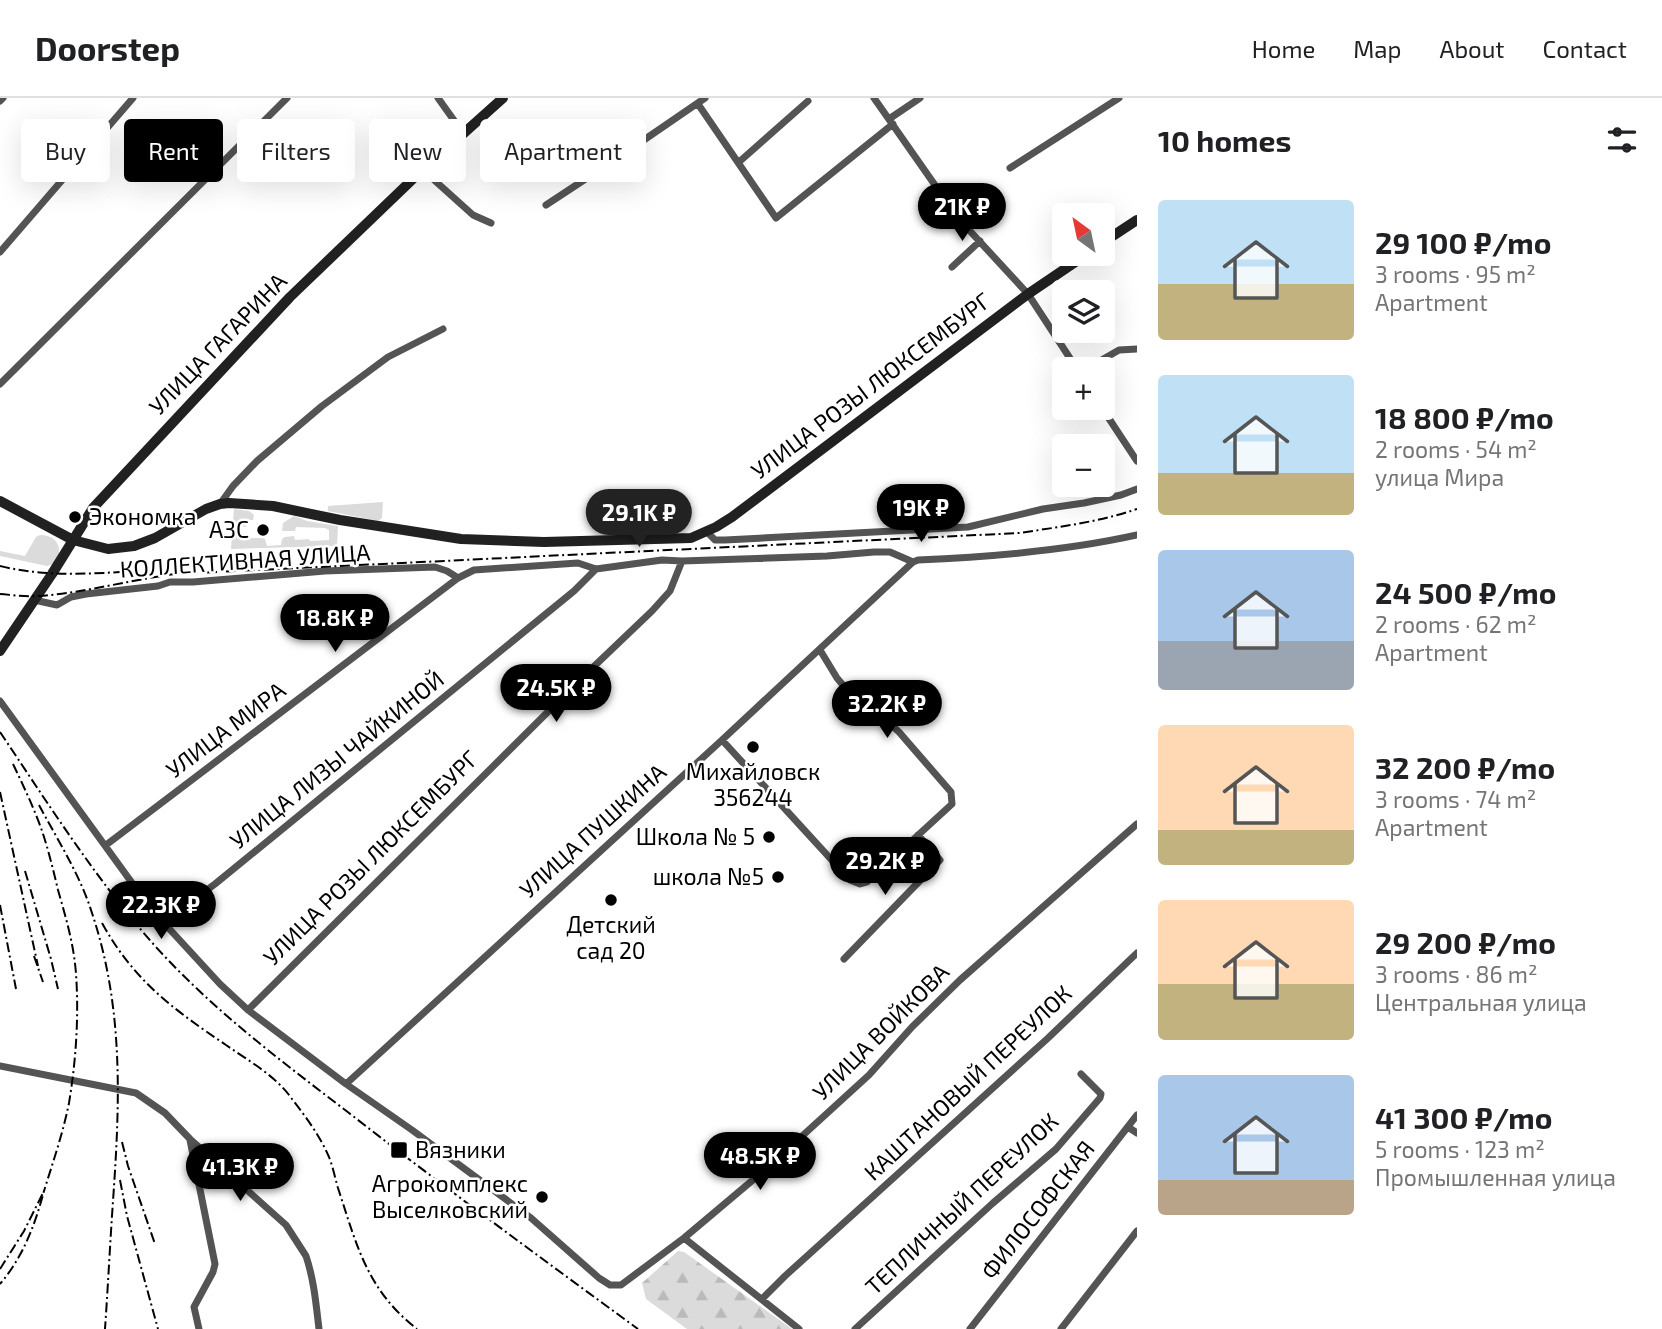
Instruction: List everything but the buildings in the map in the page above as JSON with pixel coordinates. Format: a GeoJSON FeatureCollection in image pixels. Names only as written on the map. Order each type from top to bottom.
{"type":"FeatureCollection","features":[{"type":"Feature","properties":{"kind":"main road","name":"УЛИЦА ГАГАРИНА"},"geometry":{"type":"LineString","coordinates":[[466,131],[503,98]]}},
{"type":"Feature","properties":{"kind":"main road","name":"УЛИЦА ГАГАРИНА"},"geometry":{"type":"LineString","coordinates":[[0,650],[93,508],[257,332],[410,182]]}},
{"type":"Feature","properties":{"kind":"main road"},"geometry":{"type":"LineString","coordinates":[[1115,234],[1137,220]]}},
{"type":"Feature","properties":{"kind":"main road","name":"УЛИЦА РОЗЫ ЛЮКСЕМБУРГ"},"geometry":{"type":"LineString","coordinates":[[0,501],[73,540],[108,549],[134,546],[155,538],[220,503],[280,507],[461,539],[544,542],[691,538],[707,532],[742,509],[1028,294],[1069,266]]}},
{"type":"Feature","properties":{"kind":"street"},"geometry":{"type":"LineString","coordinates":[[0,252],[133,98]]}},
{"type":"Feature","properties":{"kind":"street"},"geometry":{"type":"LineString","coordinates":[[0,384],[287,98]]}},
{"type":"Feature","properties":{"kind":"street"},"geometry":{"type":"LineString","coordinates":[[438,98],[453,119]]}},
{"type":"Feature","properties":{"kind":"street"},"geometry":{"type":"LineString","coordinates":[[546,205],[705,98]]}},
{"type":"Feature","properties":{"kind":"street"},"geometry":{"type":"LineString","coordinates":[[874,98],[958,218],[1028,294],[1069,357]]}},
{"type":"Feature","properties":{"kind":"street"},"geometry":{"type":"LineString","coordinates":[[698,104],[776,218],[920,98]]}},
{"type":"Feature","properties":{"kind":"street"},"geometry":{"type":"LineString","coordinates":[[1010,168],[1119,98]]}},
{"type":"Feature","properties":{"kind":"street"},"geometry":{"type":"LineString","coordinates":[[738,162],[808,101]]}},
{"type":"Feature","properties":{"kind":"street"},"geometry":{"type":"LineString","coordinates":[[436,182],[473,215],[491,223]]}},
{"type":"Feature","properties":{"kind":"street"},"geometry":{"type":"LineString","coordinates":[[952,267],[980,242]]}},
{"type":"Feature","properties":{"kind":"street"},"geometry":{"type":"LineString","coordinates":[[220,503],[257,461],[322,406],[388,358],[443,329]]}},
{"type":"Feature","properties":{"kind":"street"},"geometry":{"type":"LineString","coordinates":[[1107,357],[1119,350],[1137,349]]}},
{"type":"Feature","properties":{"kind":"street"},"geometry":{"type":"LineString","coordinates":[[1110,420],[1137,461]]}},
{"type":"Feature","properties":{"kind":"street"},"geometry":{"type":"LineString","coordinates":[[707,532],[715,540],[725,540],[968,527],[1137,489]]}},
{"type":"Feature","properties":{"kind":"street"},"geometry":{"type":"LineString","coordinates":[[682,561],[890,552],[913,562],[982,558],[1137,535]]}},
{"type":"Feature","properties":{"kind":"street","name":"УЛИЦА МИРА"},"geometry":{"type":"LineString","coordinates":[[106,845],[458,578],[474,570],[579,564],[596,569],[662,560],[682,561]]}},
{"type":"Feature","properties":{"kind":"street","name":"УЛИЦА РОЗЫ ЛЮКСЕМБУРГ"},"geometry":{"type":"LineString","coordinates":[[248,1010],[652,611],[670,591],[682,561]]}},
{"type":"Feature","properties":{"kind":"street","name":"УЛИЦА ПУШКИНА"},"geometry":{"type":"LineString","coordinates":[[346,1084],[913,562]]}},
{"type":"Feature","properties":{"kind":"street","name":"КОЛЛЕКТИВНАЯ УЛИЦА"},"geometry":{"type":"LineString","coordinates":[[34,600],[57,605],[71,597],[158,586],[170,582],[326,571],[435,567],[447,570],[458,578]]}},
{"type":"Feature","properties":{"kind":"street","name":"УЛИЦА ЛИЗЫ ЧАЙКИНОЙ"},"geometry":{"type":"LineString","coordinates":[[163,922],[226,876],[574,591],[596,569]]}},
{"type":"Feature","properties":{"kind":"street"},"geometry":{"type":"LineString","coordinates":[[722,740],[850,880],[860,884],[867,882],[952,804],[951,792],[899,732],[874,709],[859,704],[837,678],[820,650]]}},
{"type":"Feature","properties":{"kind":"street"},"geometry":{"type":"LineString","coordinates":[[0,701],[163,922],[248,1010],[346,1084]]}},
{"type":"Feature","properties":{"kind":"street","name":"УЛИЦА ВОЙКОВА"},"geometry":{"type":"LineString","coordinates":[[346,1084],[531,1218],[599,1278],[610,1284],[621,1285],[684,1238],[766,1169],[869,1075],[960,979],[1137,824]]}},
{"type":"Feature","properties":{"kind":"street"},"geometry":{"type":"LineString","coordinates":[[844,959],[940,860],[918,835]]}},
{"type":"Feature","properties":{"kind":"street","name":"КАШТАНОВЫЙ ПЕРЕУЛОК"},"geometry":{"type":"LineString","coordinates":[[762,1299],[1137,953]]}},
{"type":"Feature","properties":{"kind":"street"},"geometry":{"type":"LineString","coordinates":[[0,1066],[136,1093],[164,1114],[286,1225],[308,1262],[319,1329]]}},
{"type":"Feature","properties":{"kind":"street","name":"ТЕПЛИЧНЫЙ ПЕРЕУЛОК"},"geometry":{"type":"LineString","coordinates":[[855,1329],[1056,1149],[1100,1098],[1101,1094],[1082,1074]]}},
{"type":"Feature","properties":{"kind":"street","name":"ФИЛОСОФСКАЯ"},"geometry":{"type":"LineString","coordinates":[[970,1329],[1137,1115]]}},
{"type":"Feature","properties":{"kind":"street"},"geometry":{"type":"LineString","coordinates":[[1128,1127],[1137,1133]]}},
{"type":"Feature","properties":{"kind":"street"},"geometry":{"type":"LineString","coordinates":[[190,1139],[215,1264],[194,1307],[199,1329]]}},
{"type":"Feature","properties":{"kind":"street"},"geometry":{"type":"LineString","coordinates":[[1061,1329],[1137,1231]]}},
{"type":"Feature","properties":{"kind":"street"},"geometry":{"type":"LineString","coordinates":[[684,1238],[799,1329]]}},
{"type":"Feature","properties":{"kind":"green space"},"geometry":{"type":"Polygon","coordinates":[[[383,502],[382,518],[378,521],[328,511],[328,506],[383,502]]]}},
{"type":"Feature","properties":{"kind":"green space"},"geometry":{"type":"Polygon","coordinates":[[[234,509],[249,511],[254,515],[253,520],[246,520],[246,527],[242,526],[241,538],[262,538],[267,546],[281,545],[282,539],[294,536],[295,540],[329,540],[329,530],[325,528],[296,527],[295,531],[282,531],[283,523],[294,516],[338,526],[337,546],[231,549],[234,509]]]}},
{"type":"Feature","properties":{"kind":"green space"},"geometry":{"type":"Polygon","coordinates":[[[40,535],[51,537],[58,544],[59,553],[55,564],[47,566],[0,556],[0,551],[25,556],[40,535]]]}},
{"type":"Feature","properties":{"kind":"green space"},"geometry":{"type":"Polygon","coordinates":[[[678,1251],[684,1252],[792,1329],[687,1329],[646,1299],[642,1283],[678,1251]]]}},
{"type":"Feature","properties":{"kind":"railway"},"geometry":{"type":"LineString","coordinates":[[0,594],[56,594],[175,574],[1019,533],[1094,521],[1137,509]]}},
{"type":"Feature","properties":{"kind":"railway"},"geometry":{"type":"LineString","coordinates":[[0,566],[51,573],[136,571]]}},
{"type":"Feature","properties":{"kind":"railway"},"geometry":{"type":"LineString","coordinates":[[0,732],[74,842],[134,922],[201,992],[248,1034],[324,1094],[638,1329]]}},
{"type":"Feature","properties":{"kind":"railway"},"geometry":{"type":"LineString","coordinates":[[13,764],[46,843],[69,932],[76,974],[77,1022],[69,1103],[44,1191]]}},
{"type":"Feature","properties":{"kind":"railway"},"geometry":{"type":"LineString","coordinates":[[0,792],[38,966]]}},
{"type":"Feature","properties":{"kind":"railway"},"geometry":{"type":"LineString","coordinates":[[39,805],[74,869],[91,910],[102,946],[114,1018],[117,1127],[105,1329]]}},
{"type":"Feature","properties":{"kind":"railway"},"geometry":{"type":"LineString","coordinates":[[25,871],[58,989]]}},
{"type":"Feature","properties":{"kind":"railway"},"geometry":{"type":"LineString","coordinates":[[0,905],[16,989]]}},
{"type":"Feature","properties":{"kind":"railway"},"geometry":{"type":"LineString","coordinates":[[102,923],[127,961],[156,992],[189,1019],[253,1063],[286,1091],[317,1134],[329,1157],[358,1248],[375,1283],[386,1299],[417,1329]]}},
{"type":"Feature","properties":{"kind":"railway"},"geometry":{"type":"LineString","coordinates":[[34,956],[43,982]]}},
{"type":"Feature","properties":{"kind":"railway"},"geometry":{"type":"LineString","coordinates":[[122,1142],[155,1244]]}},
{"type":"Feature","properties":{"kind":"railway"},"geometry":{"type":"LineString","coordinates":[[120,1180],[127,1216],[158,1329]]}},
{"type":"Feature","properties":{"kind":"railway"},"geometry":{"type":"LineString","coordinates":[[0,1269],[24,1231],[44,1191],[27,1240],[0,1284]]}},
{"type":"Feature","properties":{"kind":"place","name":"Экономка"},"geometry":{"type":"Point","coordinates":[75,517]}},
{"type":"Feature","properties":{"kind":"place","name":"АЗС"},"geometry":{"type":"Point","coordinates":[263,530]}},
{"type":"Feature","properties":{"kind":"place","name":"Михайловск 356244"},"geometry":{"type":"Point","coordinates":[753,747]}},
{"type":"Feature","properties":{"kind":"place","name":"Школа № 5"},"geometry":{"type":"Point","coordinates":[769,837]}},
{"type":"Feature","properties":{"kind":"place","name":"школа №5"},"geometry":{"type":"Point","coordinates":[778,877]}},
{"type":"Feature","properties":{"kind":"place","name":"Детский сад 20"},"geometry":{"type":"Point","coordinates":[611,900]}},
{"type":"Feature","properties":{"kind":"place","name":"Вязники"},"geometry":{"type":"Point","coordinates":[399,1150]}},
{"type":"Feature","properties":{"kind":"place","name":"Агрокомплекс Выселковский"},"geometry":{"type":"Point","coordinates":[542,1197]}}]}
